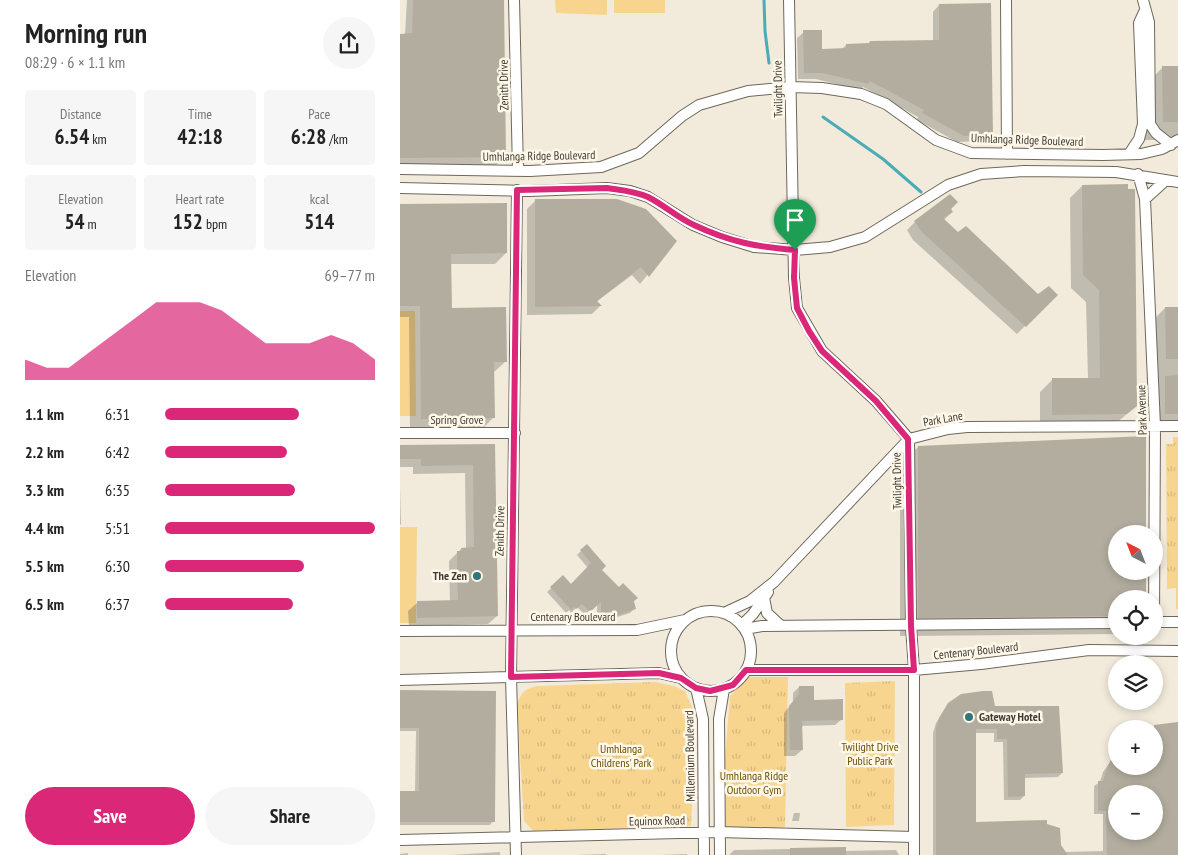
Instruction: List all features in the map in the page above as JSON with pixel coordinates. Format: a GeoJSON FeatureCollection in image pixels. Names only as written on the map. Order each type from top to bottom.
{"type":"FeatureCollection","features":[{"type":"Feature","properties":{"kind":"street","name":"Zenith Drive"},"geometry":{"type":"LineString","coordinates":[[514,0],[518,170]]}},
{"type":"Feature","properties":{"kind":"street","name":"Twilight Drive"},"geometry":{"type":"LineString","coordinates":[[789,0],[795,250],[794,278],[797,308],[822,351],[876,401],[908,439],[911,626],[914,670],[914,855]]}},
{"type":"Feature","properties":{"kind":"street"},"geometry":{"type":"LineString","coordinates":[[1006,0],[1007,154]]}},
{"type":"Feature","properties":{"kind":"street"},"geometry":{"type":"LineString","coordinates":[[1144,5],[1139,24],[1150,124],[1156,133],[1175,143]]}},
{"type":"Feature","properties":{"kind":"street","name":"Umhlanga Ridge Boulevard"},"geometry":{"type":"LineString","coordinates":[[400,168],[518,170],[601,167],[639,153],[682,116],[699,105],[748,91],[790,87],[822,88],[860,94],[886,104],[936,140],[970,153],[1129,154],[1150,152],[1175,143]]}},
{"type":"Feature","properties":{"kind":"street"},"geometry":{"type":"LineString","coordinates":[[1129,154],[1142,133],[1145,88]]}},
{"type":"Feature","properties":{"kind":"street"},"geometry":{"type":"LineString","coordinates":[[400,188],[517,190],[607,188],[630,191],[648,197],[693,225],[722,237],[754,247],[795,250],[830,247],[865,237],[886,226],[948,185],[981,174],[1024,171],[1138,174],[1178,182]]}},
{"type":"Feature","properties":{"kind":"street","name":"Park Avenue"},"geometry":{"type":"LineString","coordinates":[[1138,174],[1145,198],[1156,426],[1154,590]]}},
{"type":"Feature","properties":{"kind":"street"},"geometry":{"type":"LineString","coordinates":[[1145,198],[1166,180]]}},
{"type":"Feature","properties":{"kind":"street","name":"Zenith Drive"},"geometry":{"type":"LineString","coordinates":[[516,855],[511,677],[517,190]]}},
{"type":"Feature","properties":{"kind":"street","name":"Park Lane"},"geometry":{"type":"LineString","coordinates":[[724,613],[750,601],[774,582],[908,439],[948,429],[967,427],[1178,426]]}},
{"type":"Feature","properties":{"kind":"street","name":"Spring Grove"},"geometry":{"type":"LineString","coordinates":[[400,433],[515,433]]}},
{"type":"Feature","properties":{"kind":"street","name":"Park Lane"},"geometry":{"type":"LineString","coordinates":[[744,627],[774,582]]}},
{"type":"Feature","properties":{"kind":"street"},"geometry":{"type":"LineString","coordinates":[[764,598],[767,613],[781,626]]}},
{"type":"Feature","properties":{"kind":"street"},"geometry":{"type":"LineString","coordinates":[[400,680],[659,673],[681,678],[696,688],[710,691],[724,689],[733,685],[746,670],[751,648],[744,627],[724,613],[704,612],[685,620],[677,630],[672,642],[671,654],[674,667],[681,678]]}},
{"type":"Feature","properties":{"kind":"street","name":"Centenary Boulevard"},"geometry":{"type":"LineString","coordinates":[[400,631],[512,629],[637,630],[685,620]]}},
{"type":"Feature","properties":{"kind":"street"},"geometry":{"type":"LineString","coordinates":[[1163,622],[1178,622]]}},
{"type":"Feature","properties":{"kind":"street","name":"Centenary Boulevard"},"geometry":{"type":"LineString","coordinates":[[744,627],[1108,623]]}},
{"type":"Feature","properties":{"kind":"street","name":"Centenary Boulevard"},"geometry":{"type":"LineString","coordinates":[[746,670],[914,670],[981,664],[1089,650],[1178,651]]}},
{"type":"Feature","properties":{"kind":"street","name":"Millennium Boulevard"},"geometry":{"type":"LineString","coordinates":[[696,688],[703,719],[704,855]]}},
{"type":"Feature","properties":{"kind":"street"},"geometry":{"type":"LineString","coordinates":[[720,855],[719,719],[724,689]]}},
{"type":"Feature","properties":{"kind":"street","name":"Equinox Road"},"geometry":{"type":"LineString","coordinates":[[400,840],[719,832],[914,837]]}},
{"type":"Feature","properties":{"kind":"green space"},"geometry":{"type":"Polygon","coordinates":[[[555,0],[607,0],[607,15],[556,13],[555,0]]]}},
{"type":"Feature","properties":{"kind":"green space"},"geometry":{"type":"Polygon","coordinates":[[[614,0],[665,0],[665,13],[614,13],[614,0]]]}},
{"type":"Feature","properties":{"kind":"green space"},"geometry":{"type":"Polygon","coordinates":[[[400,311],[415,311],[416,416],[400,416],[400,311]]]}},
{"type":"Feature","properties":{"kind":"green space"},"geometry":{"type":"Polygon","coordinates":[[[1173,437],[1178,437],[1178,609],[1176,609],[1176,588],[1167,589],[1166,444],[1173,444],[1173,437]]]}},
{"type":"Feature","properties":{"kind":"green space"},"geometry":{"type":"Polygon","coordinates":[[[400,527],[417,527],[416,623],[400,623],[400,527]]]}},
{"type":"Feature","properties":{"kind":"green space","name":"Umhlanga Ridge Outdoor Gym"},"geometry":{"type":"Polygon","coordinates":[[[747,677],[788,677],[785,827],[719,832],[730,696],[747,677]]]}},
{"type":"Feature","properties":{"kind":"green space","name":"Twilight Drive Public Park"},"geometry":{"type":"Polygon","coordinates":[[[895,681],[894,825],[846,827],[845,683],[895,681]]]}},
{"type":"Feature","properties":{"kind":"green space","name":"Umhlanga Childrens' Park"},"geometry":{"type":"Polygon","coordinates":[[[655,682],[674,686],[685,691],[696,716],[691,826],[533,831],[524,821],[517,705],[522,694],[529,688],[537,686],[655,682]]]}},
{"type":"Feature","properties":{"kind":"building"},"geometry":{"type":"Polygon","coordinates":[[[413,0],[504,0],[506,157],[400,158],[400,34],[412,33],[413,0]]]}},
{"type":"Feature","properties":{"kind":"building"},"geometry":{"type":"Polygon","coordinates":[[[991,3],[993,136],[964,136],[922,113],[924,110],[870,81],[868,84],[823,73],[804,73],[803,30],[822,30],[822,49],[846,48],[846,44],[869,43],[870,41],[939,40],[939,4],[991,3]]]}},
{"type":"Feature","properties":{"kind":"building"},"geometry":{"type":"Polygon","coordinates":[[[1162,66],[1178,66],[1178,122],[1163,122],[1162,66]]]}},
{"type":"Feature","properties":{"kind":"building"},"geometry":{"type":"Polygon","coordinates":[[[1128,184],[1128,189],[1135,189],[1137,406],[1127,414],[1052,415],[1052,378],[1100,378],[1099,290],[1083,275],[1082,185],[1128,184]]]}},
{"type":"Feature","properties":{"kind":"building"},"geometry":{"type":"Polygon","coordinates":[[[950,194],[958,202],[951,209],[953,212],[943,218],[958,232],[966,226],[1038,294],[1049,286],[1058,295],[1026,327],[922,232],[914,221],[950,194]]]}},
{"type":"Feature","properties":{"kind":"building"},"geometry":{"type":"Polygon","coordinates":[[[535,199],[617,199],[646,209],[677,241],[649,277],[641,267],[597,301],[602,306],[535,307],[535,199]]]}},
{"type":"Feature","properties":{"kind":"building"},"geometry":{"type":"Polygon","coordinates":[[[507,203],[507,253],[451,254],[452,308],[506,307],[507,362],[494,362],[495,418],[421,419],[420,306],[400,306],[400,204],[507,203]]]}},
{"type":"Feature","properties":{"kind":"building"},"geometry":{"type":"Polygon","coordinates":[[[1165,307],[1178,307],[1178,359],[1166,359],[1165,307]]]}},
{"type":"Feature","properties":{"kind":"building"},"geometry":{"type":"Polygon","coordinates":[[[1178,375],[1178,414],[1165,414],[1165,376],[1178,375]]]}},
{"type":"Feature","properties":{"kind":"building"},"geometry":{"type":"Polygon","coordinates":[[[1146,436],[1146,525],[1108,525],[1108,580],[1146,580],[1146,590],[1108,590],[1108,616],[918,618],[918,446],[1146,436]]]}},
{"type":"Feature","properties":{"kind":"building"},"geometry":{"type":"Polygon","coordinates":[[[495,444],[498,616],[417,618],[417,601],[458,600],[457,551],[461,551],[461,548],[474,547],[473,465],[421,466],[421,459],[400,459],[400,445],[495,444]]]}},
{"type":"Feature","properties":{"kind":"building"},"geometry":{"type":"Polygon","coordinates":[[[587,544],[606,566],[602,570],[619,587],[623,583],[638,598],[634,601],[636,609],[616,616],[601,616],[601,602],[590,612],[582,604],[576,609],[574,607],[571,610],[550,587],[563,575],[571,584],[591,563],[580,550],[587,544]]]}},
{"type":"Feature","properties":{"kind":"building"},"geometry":{"type":"Polygon","coordinates":[[[799,686],[814,686],[814,700],[843,699],[843,720],[802,721],[803,750],[790,750],[789,706],[799,694],[799,686]]]}},
{"type":"Feature","properties":{"kind":"building"},"geometry":{"type":"Polygon","coordinates":[[[400,690],[496,691],[495,822],[400,822],[400,791],[419,791],[419,728],[400,728],[400,690]]]}},
{"type":"Feature","properties":{"kind":"building"},"geometry":{"type":"Polygon","coordinates":[[[992,691],[995,706],[1059,706],[1063,773],[1025,774],[1025,796],[1008,797],[1007,739],[997,739],[997,729],[976,729],[976,822],[1047,820],[1047,824],[1060,828],[1061,845],[1068,855],[936,855],[936,728],[939,718],[948,703],[961,694],[992,691]]]}},
{"type":"Feature","properties":{"kind":"building"},"geometry":{"type":"Polygon","coordinates":[[[1178,722],[1178,855],[1107,855],[1106,811],[1098,811],[1098,781],[1103,781],[1108,765],[1108,775],[1163,775],[1163,724],[1178,722]]]}},
{"type":"Feature","properties":{"kind":"building"},"geometry":{"type":"Polygon","coordinates":[[[846,847],[846,855],[790,855],[790,848],[846,847]]]}},
{"type":"Feature","properties":{"kind":"waterway"},"geometry":{"type":"LineString","coordinates":[[764,0],[769,63]]}},
{"type":"Feature","properties":{"kind":"waterway"},"geometry":{"type":"LineString","coordinates":[[823,117],[883,159],[921,192]]}},
{"type":"Feature","properties":{"kind":"place","name":"The Zen"},"geometry":{"type":"Point","coordinates":[477,576]}},
{"type":"Feature","properties":{"kind":"place","name":"Gateway Hotel"},"geometry":{"type":"Point","coordinates":[969,717]}},
{"type":"Feature","properties":{"kind":"route"},"geometry":{"type":"LineString","coordinates":[[607,188],[630,191],[648,197],[693,225],[722,237],[754,247],[795,250],[794,278],[797,308],[809,331],[822,351],[876,401],[908,439],[911,626],[914,670],[746,670],[733,685],[724,689],[710,691],[696,688],[681,678],[659,673],[511,677],[517,190],[607,188]]}}]}
